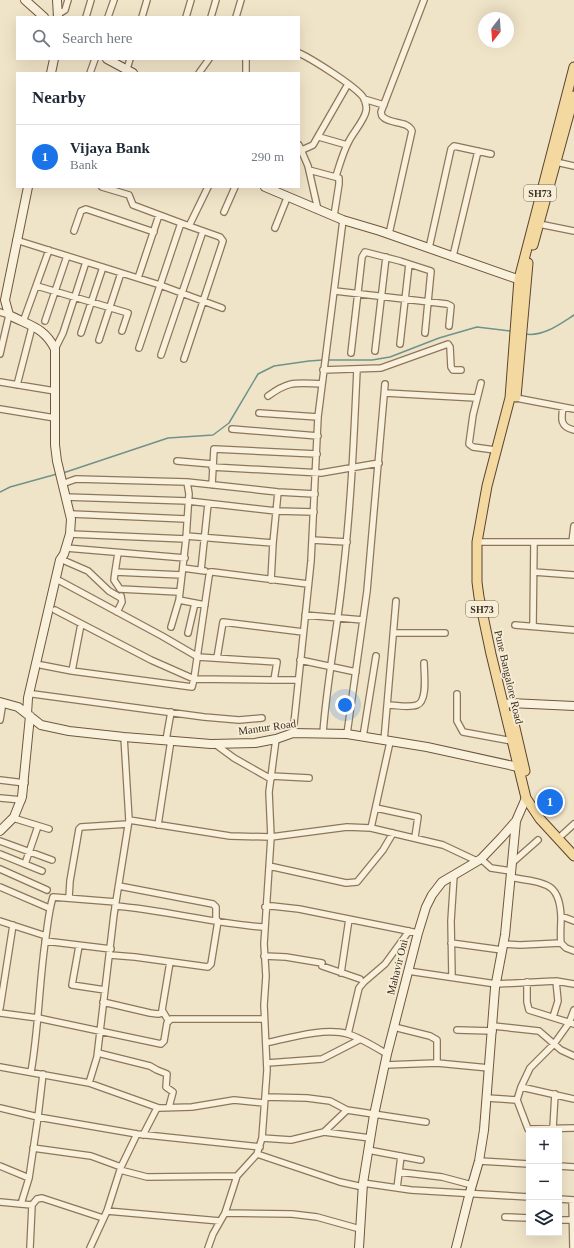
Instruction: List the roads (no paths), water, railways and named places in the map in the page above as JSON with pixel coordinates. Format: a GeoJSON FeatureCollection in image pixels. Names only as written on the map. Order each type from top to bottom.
{"type":"FeatureCollection","features":[{"type":"Feature","properties":{"kind":"main road","name":"SH73"},"geometry":{"type":"LineString","coordinates":[[518,343],[522,280],[574,67]]}},
{"type":"Feature","properties":{"kind":"main road","name":"SH73"},"geometry":{"type":"LineString","coordinates":[[522,280],[530,257],[574,96]]}},
{"type":"Feature","properties":{"kind":"main road","name":"Pune Bangalore Road"},"geometry":{"type":"LineString","coordinates":[[489,486],[502,439],[516,398],[518,343]]}},
{"type":"Feature","properties":{"kind":"main road","name":"Pune Bangalore Road"},"geometry":{"type":"LineString","coordinates":[[518,343],[502,439],[496,450],[489,486],[480,542],[476,582],[507,704],[520,745],[529,793],[533,801],[574,856]]}},
{"type":"Feature","properties":{"kind":"main road","name":"Pune Bangalore Road"},"geometry":{"type":"LineString","coordinates":[[507,704],[512,741],[526,798],[551,826],[574,848]]}},
{"type":"Feature","properties":{"kind":"street"},"geometry":{"type":"LineString","coordinates":[[25,0],[43,16]]}},
{"type":"Feature","properties":{"kind":"street"},"geometry":{"type":"LineString","coordinates":[[57,0],[57,16]]}},
{"type":"Feature","properties":{"kind":"street"},"geometry":{"type":"LineString","coordinates":[[57,16],[65,10],[68,0]]}},
{"type":"Feature","properties":{"kind":"street"},"geometry":{"type":"LineString","coordinates":[[86,16],[91,0]]}},
{"type":"Feature","properties":{"kind":"street"},"geometry":{"type":"LineString","coordinates":[[108,16],[114,0]]}},
{"type":"Feature","properties":{"kind":"street"},"geometry":{"type":"LineString","coordinates":[[142,16],[147,0]]}},
{"type":"Feature","properties":{"kind":"street"},"geometry":{"type":"LineString","coordinates":[[186,16],[191,0]]}},
{"type":"Feature","properties":{"kind":"street"},"geometry":{"type":"LineString","coordinates":[[211,16],[216,0]]}},
{"type":"Feature","properties":{"kind":"street"},"geometry":{"type":"LineString","coordinates":[[236,16],[241,0]]}},
{"type":"Feature","properties":{"kind":"street"},"geometry":{"type":"LineString","coordinates":[[389,234],[412,131],[407,125],[383,118],[382,112],[424,0]]}},
{"type":"Feature","properties":{"kind":"street"},"geometry":{"type":"LineString","coordinates":[[300,54],[348,84],[364,99],[384,105]]}},
{"type":"Feature","properties":{"kind":"street"},"geometry":{"type":"LineString","coordinates":[[51,72],[54,60]]}},
{"type":"Feature","properties":{"kind":"street"},"geometry":{"type":"LineString","coordinates":[[90,72],[95,60]]}},
{"type":"Feature","properties":{"kind":"street"},"geometry":{"type":"LineString","coordinates":[[110,60],[129,72],[130,60]]}},
{"type":"Feature","properties":{"kind":"street"},"geometry":{"type":"LineString","coordinates":[[201,70],[207,60]]}},
{"type":"Feature","properties":{"kind":"street"},"geometry":{"type":"LineString","coordinates":[[246,60],[246,72]]}},
{"type":"Feature","properties":{"kind":"street"},"geometry":{"type":"LineString","coordinates":[[318,210],[301,148],[312,147],[348,84]]}},
{"type":"Feature","properties":{"kind":"street"},"geometry":{"type":"LineString","coordinates":[[336,176],[347,145],[365,115],[366,106],[364,99]]}},
{"type":"Feature","properties":{"kind":"street"},"geometry":{"type":"LineString","coordinates":[[319,137],[347,145]]}},
{"type":"Feature","properties":{"kind":"street"},"geometry":{"type":"LineString","coordinates":[[429,248],[451,149],[454,146],[491,154]]}},
{"type":"Feature","properties":{"kind":"street"},"geometry":{"type":"LineString","coordinates":[[453,256],[478,151]]}},
{"type":"Feature","properties":{"kind":"street"},"geometry":{"type":"LineString","coordinates":[[300,160],[306,162]]}},
{"type":"Feature","properties":{"kind":"street"},"geometry":{"type":"LineString","coordinates":[[556,162],[574,166]]}},
{"type":"Feature","properties":{"kind":"street"},"geometry":{"type":"LineString","coordinates":[[308,170],[336,176],[340,180],[334,216]]}},
{"type":"Feature","properties":{"kind":"street"},"geometry":{"type":"LineString","coordinates":[[0,354],[10,315],[5,300],[28,188]]}},
{"type":"Feature","properties":{"kind":"street"},"geometry":{"type":"LineString","coordinates":[[105,188],[129,196],[133,205],[220,237],[223,240],[184,359]]}},
{"type":"Feature","properties":{"kind":"street"},"geometry":{"type":"LineString","coordinates":[[189,226],[208,188]]}},
{"type":"Feature","properties":{"kind":"street"},"geometry":{"type":"LineString","coordinates":[[224,212],[235,188]]}},
{"type":"Feature","properties":{"kind":"street"},"geometry":{"type":"LineString","coordinates":[[267,188],[287,198],[343,220],[389,234],[522,280]]}},
{"type":"Feature","properties":{"kind":"street"},"geometry":{"type":"LineString","coordinates":[[275,228],[287,198]]}},
{"type":"Feature","properties":{"kind":"street"},"geometry":{"type":"LineString","coordinates":[[74,231],[81,211],[86,209],[154,232]]}},
{"type":"Feature","properties":{"kind":"street"},"geometry":{"type":"LineString","coordinates":[[138,278],[159,215]]}},
{"type":"Feature","properties":{"kind":"street"},"geometry":{"type":"LineString","coordinates":[[293,733],[312,540],[318,417],[343,220]]}},
{"type":"Feature","properties":{"kind":"street"},"geometry":{"type":"LineString","coordinates":[[139,348],[181,223]]}},
{"type":"Feature","properties":{"kind":"street"},"geometry":{"type":"LineString","coordinates":[[539,224],[574,231]]}},
{"type":"Feature","properties":{"kind":"street"},"geometry":{"type":"LineString","coordinates":[[161,354],[203,231]]}},
{"type":"Feature","properties":{"kind":"street"},"geometry":{"type":"LineString","coordinates":[[16,240],[160,285],[222,308]]}},
{"type":"Feature","properties":{"kind":"street"},"geometry":{"type":"LineString","coordinates":[[23,322],[49,250]]}},
{"type":"Feature","properties":{"kind":"street"},"geometry":{"type":"LineString","coordinates":[[351,353],[364,253],[386,257],[432,273],[425,333]]}},
{"type":"Feature","properties":{"kind":"street"},"geometry":{"type":"LineString","coordinates":[[45,321],[67,256]]}},
{"type":"Feature","properties":{"kind":"street"},"geometry":{"type":"LineString","coordinates":[[375,351],[380,296],[386,257]]}},
{"type":"Feature","properties":{"kind":"street"},"geometry":{"type":"LineString","coordinates":[[0,830],[13,818],[22,800],[25,783],[26,713],[41,665],[70,534],[70,514],[57,461],[55,418],[55,348],[63,333],[86,262]]}},
{"type":"Feature","properties":{"kind":"street"},"geometry":{"type":"LineString","coordinates":[[400,344],[409,264]]}},
{"type":"Feature","properties":{"kind":"street"},"geometry":{"type":"LineString","coordinates":[[81,333],[103,267]]}},
{"type":"Feature","properties":{"kind":"street"},"geometry":{"type":"LineString","coordinates":[[99,340],[121,273]]}},
{"type":"Feature","properties":{"kind":"street"},"geometry":{"type":"LineString","coordinates":[[36,286],[128,313],[122,331]]}},
{"type":"Feature","properties":{"kind":"street"},"geometry":{"type":"LineString","coordinates":[[335,291],[428,301],[449,305],[451,309],[448,326]]}},
{"type":"Feature","properties":{"kind":"street"},"geometry":{"type":"LineString","coordinates":[[0,312],[10,315],[32,327],[41,330],[49,337],[55,348]]}},
{"type":"Feature","properties":{"kind":"street"},"geometry":{"type":"LineString","coordinates":[[18,385],[32,327]]}},
{"type":"Feature","properties":{"kind":"street"},"geometry":{"type":"LineString","coordinates":[[324,367],[357,369],[381,368],[448,344],[450,347],[451,368],[453,370],[461,370]]}},
{"type":"Feature","properties":{"kind":"street"},"geometry":{"type":"LineString","coordinates":[[323,733],[325,702],[347,542],[352,487],[357,369]]}},
{"type":"Feature","properties":{"kind":"street"},"geometry":{"type":"LineString","coordinates":[[0,382],[55,392]]}},
{"type":"Feature","properties":{"kind":"street"},"geometry":{"type":"LineString","coordinates":[[268,396],[279,388],[292,383],[322,384]]}},
{"type":"Feature","properties":{"kind":"street"},"geometry":{"type":"LineString","coordinates":[[481,383],[476,398],[469,444],[473,447],[496,450]]}},
{"type":"Feature","properties":{"kind":"street"},"geometry":{"type":"LineString","coordinates":[[347,734],[363,620],[379,463],[385,384]]}},
{"type":"Feature","properties":{"kind":"street"},"geometry":{"type":"LineString","coordinates":[[384,393],[476,398]]}},
{"type":"Feature","properties":{"kind":"street"},"geometry":{"type":"LineString","coordinates":[[516,398],[574,409]]}},
{"type":"Feature","properties":{"kind":"street"},"geometry":{"type":"LineString","coordinates":[[563,407],[562,423],[564,427],[574,430]]}},
{"type":"Feature","properties":{"kind":"street"},"geometry":{"type":"LineString","coordinates":[[0,408],[55,418]]}},
{"type":"Feature","properties":{"kind":"street"},"geometry":{"type":"LineString","coordinates":[[259,413],[318,417]]}},
{"type":"Feature","properties":{"kind":"street"},"geometry":{"type":"LineString","coordinates":[[232,429],[318,436]]}},
{"type":"Feature","properties":{"kind":"street"},"geometry":{"type":"LineString","coordinates":[[212,485],[213,450],[216,448],[317,454]]}},
{"type":"Feature","properties":{"kind":"street"},"geometry":{"type":"LineString","coordinates":[[177,461],[212,466],[316,472],[379,463]]}},
{"type":"Feature","properties":{"kind":"street"},"geometry":{"type":"LineString","coordinates":[[62,483],[76,479],[187,482],[278,492],[315,494]]}},
{"type":"Feature","properties":{"kind":"street"},"geometry":{"type":"LineString","coordinates":[[171,627],[179,600],[185,558],[188,501],[187,482]]}},
{"type":"Feature","properties":{"kind":"street"},"geometry":{"type":"LineString","coordinates":[[271,580],[278,492]]}},
{"type":"Feature","properties":{"kind":"street"},"geometry":{"type":"LineString","coordinates":[[65,497],[188,501],[276,511],[314,512]]}},
{"type":"Feature","properties":{"kind":"street"},"geometry":{"type":"LineString","coordinates":[[201,570],[208,504]]}},
{"type":"Feature","properties":{"kind":"street"},"geometry":{"type":"LineString","coordinates":[[70,514],[186,519]]}},
{"type":"Feature","properties":{"kind":"street"},"geometry":{"type":"LineString","coordinates":[[480,542],[573,542],[574,526]]}},
{"type":"Feature","properties":{"kind":"street"},"geometry":{"type":"LineString","coordinates":[[70,534],[186,538],[205,536],[273,543]]}},
{"type":"Feature","properties":{"kind":"street"},"geometry":{"type":"LineString","coordinates":[[312,540],[347,542]]}},
{"type":"Feature","properties":{"kind":"street"},"geometry":{"type":"LineString","coordinates":[[533,626],[534,542]]}},
{"type":"Feature","properties":{"kind":"street"},"geometry":{"type":"LineString","coordinates":[[30,702],[28,698],[60,560],[65,555],[118,553],[185,558]]}},
{"type":"Feature","properties":{"kind":"street"},"geometry":{"type":"LineString","coordinates":[[117,612],[122,602],[120,589],[114,580],[118,553]]}},
{"type":"Feature","properties":{"kind":"street"},"geometry":{"type":"LineString","coordinates":[[65,555],[88,571],[109,591],[121,598]]}},
{"type":"Feature","properties":{"kind":"street"},"geometry":{"type":"LineString","coordinates":[[183,568],[308,584]]}},
{"type":"Feature","properties":{"kind":"street"},"geometry":{"type":"LineString","coordinates":[[115,572],[182,575]]}},
{"type":"Feature","properties":{"kind":"street"},"geometry":{"type":"LineString","coordinates":[[41,665],[72,671],[192,687],[211,572]]}},
{"type":"Feature","properties":{"kind":"street"},"geometry":{"type":"LineString","coordinates":[[534,572],[574,575]]}},
{"type":"Feature","properties":{"kind":"street"},"geometry":{"type":"LineString","coordinates":[[60,581],[198,657],[277,662],[274,680]]}},
{"type":"Feature","properties":{"kind":"street"},"geometry":{"type":"LineString","coordinates":[[120,589],[179,592]]}},
{"type":"Feature","properties":{"kind":"street"},"geometry":{"type":"LineString","coordinates":[[179,600],[205,605]]}},
{"type":"Feature","properties":{"kind":"street"},"geometry":{"type":"LineString","coordinates":[[371,828],[376,808],[387,742],[388,705],[395,633],[396,601]]}},
{"type":"Feature","properties":{"kind":"street"},"geometry":{"type":"LineString","coordinates":[[188,633],[195,603]]}},
{"type":"Feature","properties":{"kind":"street"},"geometry":{"type":"LineString","coordinates":[[54,610],[151,660],[194,679],[298,680]]}},
{"type":"Feature","properties":{"kind":"street"},"geometry":{"type":"LineString","coordinates":[[305,615],[363,620]]}},
{"type":"Feature","properties":{"kind":"street"},"geometry":{"type":"LineString","coordinates":[[217,658],[223,622],[303,632]]}},
{"type":"Feature","properties":{"kind":"street"},"geometry":{"type":"LineString","coordinates":[[72,671],[81,624]]}},
{"type":"Feature","properties":{"kind":"street"},"geometry":{"type":"LineString","coordinates":[[515,625],[574,630]]}},
{"type":"Feature","properties":{"kind":"street"},"geometry":{"type":"LineString","coordinates":[[395,633],[445,633]]}},
{"type":"Feature","properties":{"kind":"street"},"geometry":{"type":"LineString","coordinates":[[363,737],[376,656]]}},
{"type":"Feature","properties":{"kind":"street"},"geometry":{"type":"LineString","coordinates":[[300,660],[356,672]]}},
{"type":"Feature","properties":{"kind":"street"},"geometry":{"type":"LineString","coordinates":[[388,705],[413,706],[422,702],[424,687],[424,663]]}},
{"type":"Feature","properties":{"kind":"street"},"geometry":{"type":"LineString","coordinates":[[33,694],[239,720],[262,718]]}},
{"type":"Feature","properties":{"kind":"street"},"geometry":{"type":"LineString","coordinates":[[457,694],[457,721],[463,732],[512,741]]}},
{"type":"Feature","properties":{"kind":"street"},"geometry":{"type":"LineString","coordinates":[[507,704],[574,706]]}},
{"type":"Feature","properties":{"kind":"street"},"geometry":{"type":"LineString","coordinates":[[0,720],[1,706]]}},
{"type":"Feature","properties":{"kind":"street","name":"Mantur Road"},"geometry":{"type":"LineString","coordinates":[[1,706],[18,707],[41,725],[69,731],[215,744],[255,743],[276,739],[293,733],[347,734],[387,742],[427,747],[518,767]]}},
{"type":"Feature","properties":{"kind":"street"},"geometry":{"type":"LineString","coordinates":[[158,824],[169,740],[170,712]]}},
{"type":"Feature","properties":{"kind":"street"},"geometry":{"type":"LineString","coordinates":[[89,1083],[98,1053],[104,990],[118,886],[129,822],[124,737]]}},
{"type":"Feature","properties":{"kind":"street"},"geometry":{"type":"LineString","coordinates":[[208,1248],[225,1213],[237,1176],[257,1154],[262,1138],[267,1063],[264,1019],[266,976],[264,927],[271,837],[269,792],[276,739]]}},
{"type":"Feature","properties":{"kind":"street"},"geometry":{"type":"LineString","coordinates":[[215,744],[239,761],[271,777],[309,778]]}},
{"type":"Feature","properties":{"kind":"street"},"geometry":{"type":"LineString","coordinates":[[0,780],[25,783]]}},
{"type":"Feature","properties":{"kind":"street"},"geometry":{"type":"LineString","coordinates":[[0,798],[22,800]]}},
{"type":"Feature","properties":{"kind":"street","name":"Mahavir Oni"},"geometry":{"type":"LineString","coordinates":[[359,1248],[363,1185],[370,1138],[384,1065],[408,971],[413,932],[432,896],[442,882],[479,860],[516,821],[526,798]]}},
{"type":"Feature","properties":{"kind":"street"},"geometry":{"type":"LineString","coordinates":[[376,808],[418,817],[415,837]]}},
{"type":"Feature","properties":{"kind":"street"},"geometry":{"type":"LineString","coordinates":[[13,818],[49,829]]}},
{"type":"Feature","properties":{"kind":"street"},"geometry":{"type":"LineString","coordinates":[[456,1248],[479,1161],[484,1130],[496,984],[503,947],[516,821]]}},
{"type":"Feature","properties":{"kind":"street"},"geometry":{"type":"LineString","coordinates":[[69,898],[70,881],[79,829],[81,827],[129,822],[158,824],[230,836],[271,837],[347,827],[371,828],[415,837],[443,845],[479,860],[491,868],[511,871],[552,887],[559,897],[561,943],[566,948],[574,952]]}},
{"type":"Feature","properties":{"kind":"street"},"geometry":{"type":"LineString","coordinates":[[562,835],[574,825]]}},
{"type":"Feature","properties":{"kind":"street"},"geometry":{"type":"LineString","coordinates":[[25,864],[38,826]]}},
{"type":"Feature","properties":{"kind":"street"},"geometry":{"type":"LineString","coordinates":[[269,866],[346,883],[357,882],[379,855],[393,833]]}},
{"type":"Feature","properties":{"kind":"street"},"geometry":{"type":"LineString","coordinates":[[511,871],[538,840]]}},
{"type":"Feature","properties":{"kind":"street"},"geometry":{"type":"LineString","coordinates":[[0,841],[52,860]]}},
{"type":"Feature","properties":{"kind":"street"},"geometry":{"type":"LineString","coordinates":[[0,854],[42,871]]}},
{"type":"Feature","properties":{"kind":"street"},"geometry":{"type":"LineString","coordinates":[[0,869],[47,890]]}},
{"type":"Feature","properties":{"kind":"street"},"geometry":{"type":"LineString","coordinates":[[452,977],[451,944],[454,875]]}},
{"type":"Feature","properties":{"kind":"street"},"geometry":{"type":"LineString","coordinates":[[0,921],[46,939],[170,962],[203,967],[210,966],[217,921],[216,907],[213,904],[118,886]]}},
{"type":"Feature","properties":{"kind":"street"},"geometry":{"type":"LineString","coordinates":[[0,887],[49,908]]}},
{"type":"Feature","properties":{"kind":"street"},"geometry":{"type":"LineString","coordinates":[[31,1072],[49,908],[53,897],[116,904],[217,921],[264,927]]}},
{"type":"Feature","properties":{"kind":"street"},"geometry":{"type":"LineString","coordinates":[[265,908],[272,906],[299,909],[413,932],[385,964],[359,988],[348,1034]]}},
{"type":"Feature","properties":{"kind":"street"},"geometry":{"type":"LineString","coordinates":[[561,916],[574,921]]}},
{"type":"Feature","properties":{"kind":"street"},"geometry":{"type":"LineString","coordinates":[[341,973],[349,919]]}},
{"type":"Feature","properties":{"kind":"street"},"geometry":{"type":"LineString","coordinates":[[0,1008],[13,925]]}},
{"type":"Feature","properties":{"kind":"street"},"geometry":{"type":"LineString","coordinates":[[451,944],[503,947],[561,943]]}},
{"type":"Feature","properties":{"kind":"street"},"geometry":{"type":"LineString","coordinates":[[79,946],[72,985],[104,990]]}},
{"type":"Feature","properties":{"kind":"street"},"geometry":{"type":"LineString","coordinates":[[264,956],[286,957],[322,964],[341,973],[360,979]]}},
{"type":"Feature","properties":{"kind":"street"},"geometry":{"type":"LineString","coordinates":[[170,962],[162,1013],[168,1020],[264,1019]]}},
{"type":"Feature","properties":{"kind":"street"},"geometry":{"type":"LineString","coordinates":[[408,971],[496,984],[556,981],[574,984]]}},
{"type":"Feature","properties":{"kind":"street"},"geometry":{"type":"LineString","coordinates":[[554,1017],[558,1001],[556,981]]}},
{"type":"Feature","properties":{"kind":"street"},"geometry":{"type":"LineString","coordinates":[[527,982],[527,1007],[534,1012],[572,1023]]}},
{"type":"Feature","properties":{"kind":"street"},"geometry":{"type":"LineString","coordinates":[[103,1002],[150,1013],[162,1013]]}},
{"type":"Feature","properties":{"kind":"street"},"geometry":{"type":"LineString","coordinates":[[527,1128],[517,1100],[521,1087],[530,1068],[572,1023],[574,1010]]}},
{"type":"Feature","properties":{"kind":"street"},"geometry":{"type":"LineString","coordinates":[[0,1013],[38,1018],[161,1044],[164,1041],[168,1020]]}},
{"type":"Feature","properties":{"kind":"street"},"geometry":{"type":"LineString","coordinates":[[394,1027],[430,1036],[437,1040],[437,1063]]}},
{"type":"Feature","properties":{"kind":"street"},"geometry":{"type":"LineString","coordinates":[[457,1030],[493,1028],[534,1030],[543,1034],[561,1050],[574,1056]]}},
{"type":"Feature","properties":{"kind":"street"},"geometry":{"type":"LineString","coordinates":[[266,1043],[306,1034],[334,1032],[348,1034],[387,1054]]}},
{"type":"Feature","properties":{"kind":"street"},"geometry":{"type":"LineString","coordinates":[[267,1063],[322,1059],[359,1040]]}},
{"type":"Feature","properties":{"kind":"street"},"geometry":{"type":"LineString","coordinates":[[98,1053],[150,1066],[167,1074],[166,1087],[173,1092],[169,1108]]}},
{"type":"Feature","properties":{"kind":"street"},"geometry":{"type":"LineString","coordinates":[[384,1065],[437,1063],[490,1068]]}},
{"type":"Feature","properties":{"kind":"street"},"geometry":{"type":"LineString","coordinates":[[0,1067],[89,1083],[157,1108],[192,1107],[234,1100],[306,1098],[330,1101],[347,1110],[426,1122]]}},
{"type":"Feature","properties":{"kind":"street"},"geometry":{"type":"LineString","coordinates":[[21,1204],[29,1178],[43,1074]]}},
{"type":"Feature","properties":{"kind":"street"},"geometry":{"type":"LineString","coordinates":[[521,1087],[574,1099]]}},
{"type":"Feature","properties":{"kind":"street"},"geometry":{"type":"LineString","coordinates":[[553,1128],[555,1094]]}},
{"type":"Feature","properties":{"kind":"street"},"geometry":{"type":"LineString","coordinates":[[487,1098],[517,1100]]}},
{"type":"Feature","properties":{"kind":"street"},"geometry":{"type":"LineString","coordinates":[[0,1108],[38,1117],[140,1135],[260,1147]]}},
{"type":"Feature","properties":{"kind":"street"},"geometry":{"type":"LineString","coordinates":[[90,1248],[107,1212],[121,1168],[157,1108]]}},
{"type":"Feature","properties":{"kind":"street"},"geometry":{"type":"LineString","coordinates":[[324,1132],[347,1110]]}},
{"type":"Feature","properties":{"kind":"street"},"geometry":{"type":"LineString","coordinates":[[562,1128],[574,1128]]}},
{"type":"Feature","properties":{"kind":"street"},"geometry":{"type":"LineString","coordinates":[[262,1138],[292,1140],[324,1132],[370,1138]]}},
{"type":"Feature","properties":{"kind":"street"},"geometry":{"type":"LineString","coordinates":[[33,1148],[91,1156],[147,1177],[237,1176]]}},
{"type":"Feature","properties":{"kind":"street"},"geometry":{"type":"LineString","coordinates":[[368,1150],[421,1160]]}},
{"type":"Feature","properties":{"kind":"street"},"geometry":{"type":"LineString","coordinates":[[257,1154],[340,1182],[427,1191],[471,1189],[526,1196]]}},
{"type":"Feature","properties":{"kind":"street"},"geometry":{"type":"LineString","coordinates":[[397,1188],[401,1156]]}},
{"type":"Feature","properties":{"kind":"street"},"geometry":{"type":"LineString","coordinates":[[479,1161],[526,1164]]}},
{"type":"Feature","properties":{"kind":"street"},"geometry":{"type":"LineString","coordinates":[[0,1166],[29,1178]]}},
{"type":"Feature","properties":{"kind":"street"},"geometry":{"type":"LineString","coordinates":[[562,1166],[574,1167]]}},
{"type":"Feature","properties":{"kind":"street"},"geometry":{"type":"LineString","coordinates":[[399,1172],[442,1177],[471,1189]]}},
{"type":"Feature","properties":{"kind":"street"},"geometry":{"type":"LineString","coordinates":[[30,1248],[32,1205],[37,1199],[42,1198],[103,1218]]}},
{"type":"Feature","properties":{"kind":"street"},"geometry":{"type":"LineString","coordinates":[[562,1199],[573,1200],[571,1220],[573,1248]]}},
{"type":"Feature","properties":{"kind":"street"},"geometry":{"type":"LineString","coordinates":[[0,1202],[32,1205]]}},
{"type":"Feature","properties":{"kind":"street"},"geometry":{"type":"LineString","coordinates":[[107,1212],[220,1221]]}},
{"type":"Feature","properties":{"kind":"street"},"geometry":{"type":"LineString","coordinates":[[225,1213],[292,1214],[317,1217],[360,1229]]}},
{"type":"Feature","properties":{"kind":"street"},"geometry":{"type":"LineString","coordinates":[[505,1218],[526,1218]]}},
{"type":"Feature","properties":{"kind":"street"},"geometry":{"type":"LineString","coordinates":[[562,1220],[571,1220]]}},
{"type":"Feature","properties":{"kind":"waterway"},"geometry":{"type":"LineString","coordinates":[[525,334],[538,334],[545,332],[574,315]]}},
{"type":"Feature","properties":{"kind":"waterway"},"geometry":{"type":"LineString","coordinates":[[327,360],[372,360],[390,357],[439,338],[477,327],[511,331]]}},
{"type":"Feature","properties":{"kind":"waterway"},"geometry":{"type":"LineString","coordinates":[[63,473],[168,438],[213,435],[229,423],[258,374],[274,366],[323,360]]}},
{"type":"Feature","properties":{"kind":"waterway"},"geometry":{"type":"LineString","coordinates":[[0,492],[10,487],[57,474]]}},
{"type":"Feature","properties":{"kind":"place","name":"Vijaya Bank"},"geometry":{"type":"Point","coordinates":[550,802]}}]}
